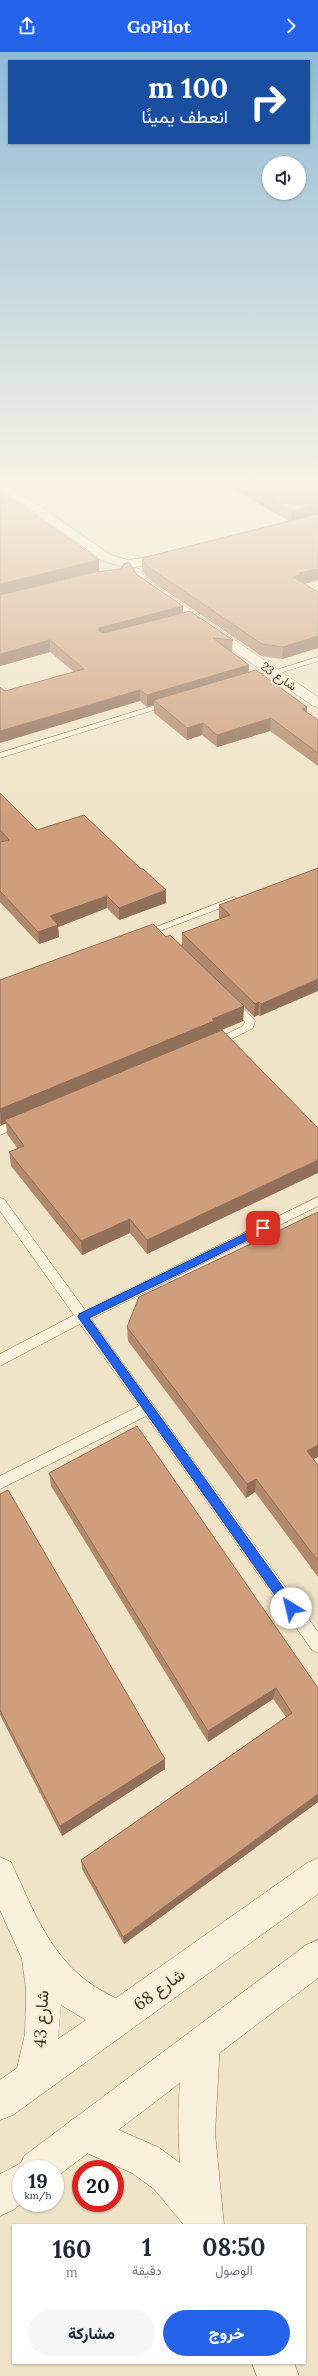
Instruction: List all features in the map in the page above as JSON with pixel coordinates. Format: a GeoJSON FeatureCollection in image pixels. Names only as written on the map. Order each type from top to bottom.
{"type":"FeatureCollection","features":[{"type":"Feature","properties":{"kind":"street","name":"شارع 23"},"geometry":{"type":"LineString","coordinates":[[159,595],[188,620],[274,673],[318,703]]}},
{"type":"Feature","properties":{"kind":"street","name":"شارع 43"},"geometry":{"type":"LineString","coordinates":[[0,1873],[39,1957],[50,1973],[79,1998],[95,2007],[120,2017]]}},
{"type":"Feature","properties":{"kind":"street","name":"شارع 68"},"geometry":{"type":"LineString","coordinates":[[0,2102],[318,1874]]}},
{"type":"Feature","properties":{"kind":"street","name":"شارع 43"},"geometry":{"type":"LineString","coordinates":[[32,2079],[39,2055],[43,2028],[43,1977],[39,1957]]}},
{"type":"Feature","properties":{"kind":"street"},"geometry":{"type":"LineString","coordinates":[[48,2160],[318,1957]]}},
{"type":"Feature","properties":{"kind":"street"},"geometry":{"type":"LineString","coordinates":[[203,2043],[197,2090],[196,2129],[199,2184],[207,2224]]}},
{"type":"Feature","properties":{"kind":"street"},"geometry":{"type":"LineString","coordinates":[[84,2133],[145,2160],[167,2176],[187,2198],[207,2224]]}},
{"type":"Feature","properties":{"kind":"street"},"geometry":{"type":"LineString","coordinates":[[0,2197],[12,2188]]}},
{"type":"Feature","properties":{"kind":"street"},"geometry":{"type":"LineString","coordinates":[[273,2364],[279,2376]]}},
{"type":"Feature","properties":{"kind":"lane"},"geometry":{"type":"LineString","coordinates":[[243,682],[318,660]]}},
{"type":"Feature","properties":{"kind":"lane"},"geometry":{"type":"LineString","coordinates":[[0,756],[175,703]]}},
{"type":"Feature","properties":{"kind":"lane"},"geometry":{"type":"LineString","coordinates":[[134,937],[244,896]]}},
{"type":"Feature","properties":{"kind":"lane"},"geometry":{"type":"LineString","coordinates":[[156,929],[164,937]]}},
{"type":"Feature","properties":{"kind":"lane"},"geometry":{"type":"LineString","coordinates":[[204,1048],[245,1031],[250,1025],[247,1017],[224,995]]}},
{"type":"Feature","properties":{"kind":"lane"},"geometry":{"type":"LineString","coordinates":[[0,1131],[29,1119]]}},
{"type":"Feature","properties":{"kind":"lane"},"geometry":{"type":"LineString","coordinates":[[0,1360],[82,1317],[318,1201]]}},
{"type":"Feature","properties":{"kind":"lane"},"geometry":{"type":"LineString","coordinates":[[0,1202],[318,1645]]}},
{"type":"Feature","properties":{"kind":"lane"},"geometry":{"type":"LineString","coordinates":[[0,1482],[148,1408]]}},
{"type":"Feature","properties":{"kind":"building"},"geometry":{"type":"Polygon","coordinates":[[[0,595],[168,595],[183,606],[99,628],[99,631],[104,633],[190,611],[233,640],[213,638],[249,665],[147,695],[140,690],[0,731],[0,687],[5,691],[84,669],[50,640],[0,654],[0,595]]]}},
{"type":"Feature","properties":{"kind":"building"},"geometry":{"type":"Polygon","coordinates":[[[190,595],[318,595],[318,636],[283,647],[262,644],[190,595]]]}},
{"type":"Feature","properties":{"kind":"building"},"geometry":{"type":"Polygon","coordinates":[[[256,670],[307,707],[302,709],[318,720],[318,753],[271,718],[217,735],[203,723],[187,728],[154,700],[256,670]]]}},
{"type":"Feature","properties":{"kind":"building"},"geometry":{"type":"Polygon","coordinates":[[[0,793],[37,830],[84,815],[141,869],[143,869],[166,890],[119,908],[107,896],[50,916],[58,925],[38,932],[0,891],[0,842],[9,840],[0,830],[0,793]]]}},
{"type":"Feature","properties":{"kind":"building"},"geometry":{"type":"Polygon","coordinates":[[[318,868],[318,979],[261,1004],[259,1002],[255,1004],[182,933],[230,915],[219,905],[318,868]]]}},
{"type":"Feature","properties":{"kind":"building"},"geometry":{"type":"Polygon","coordinates":[[[153,924],[166,937],[170,935],[244,1006],[212,1019],[214,1021],[0,1109],[0,980],[153,924]]]}},
{"type":"Feature","properties":{"kind":"building"},"geometry":{"type":"Polygon","coordinates":[[[222,1030],[318,1128],[318,1160],[147,1240],[130,1219],[81,1241],[9,1152],[24,1146],[5,1120],[222,1030]]]}},
{"type":"Feature","properties":{"kind":"building"},"geometry":{"type":"Polygon","coordinates":[[[318,1212],[318,1445],[307,1451],[318,1465],[318,1561],[256,1479],[247,1484],[127,1327],[139,1297],[318,1212]]]}},
{"type":"Feature","properties":{"kind":"building"},"geometry":{"type":"Polygon","coordinates":[[[137,1426],[318,1688],[318,1794],[123,1937],[81,1860],[292,1713],[276,1688],[208,1731],[49,1473],[137,1426]]]}},
{"type":"Feature","properties":{"kind":"building"},"geometry":{"type":"Polygon","coordinates":[[[8,1490],[165,1759],[60,1826],[0,1710],[0,1494],[8,1490]]]}},
{"type":"Feature","properties":{"kind":"route"},"geometry":{"type":"LineString","coordinates":[[263,1228],[82,1317],[291,1608]]}}]}
